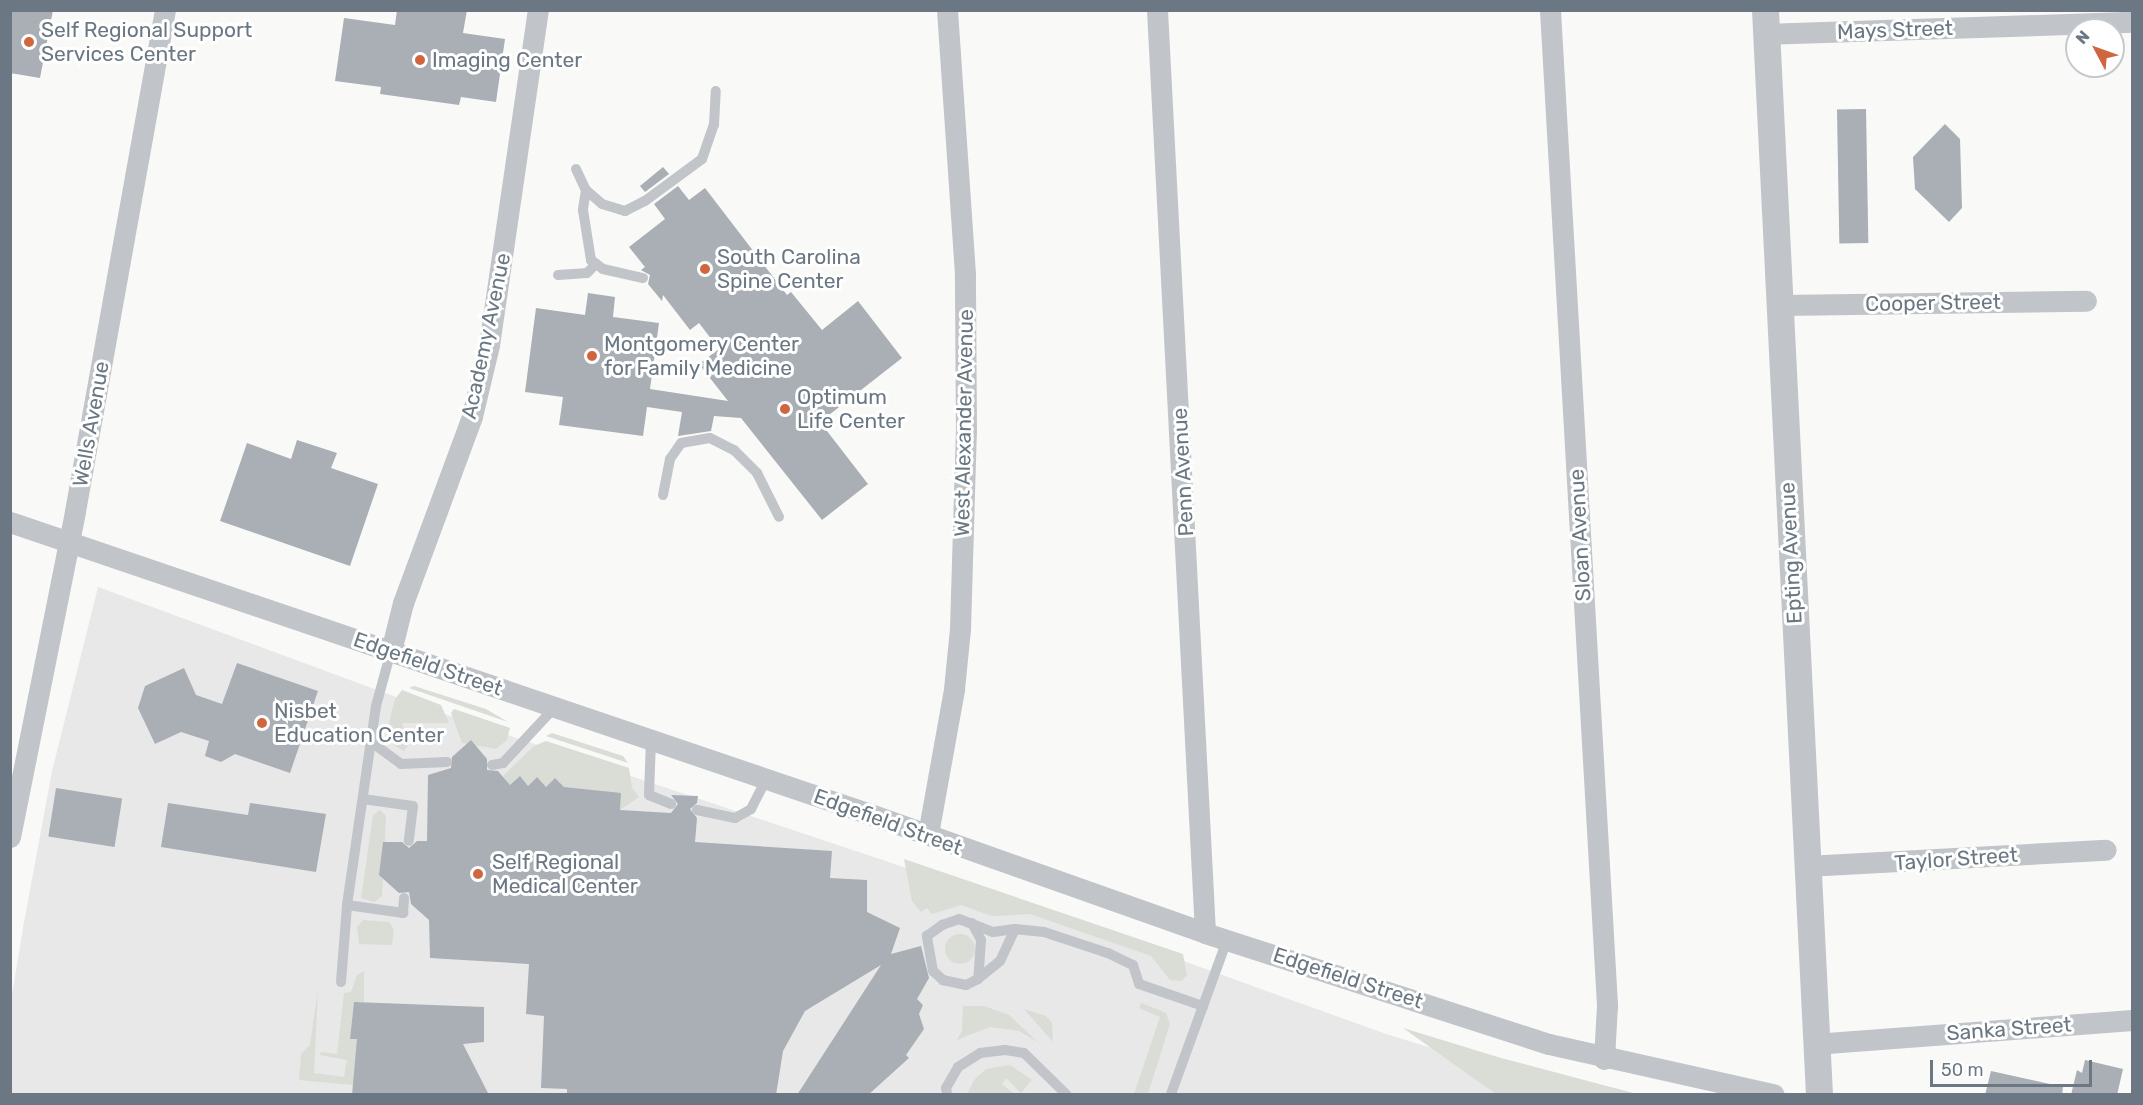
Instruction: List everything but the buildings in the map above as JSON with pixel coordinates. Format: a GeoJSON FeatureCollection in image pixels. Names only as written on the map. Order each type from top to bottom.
{"type":"FeatureCollection","features":[{"type":"Feature","properties":{"kind":"street","name":"Wells Avenue"},"geometry":{"type":"LineString","coordinates":[[10,837],[68,542],[165,10]]}},
{"type":"Feature","properties":{"kind":"street","name":"Academy Avenue"},"geometry":{"type":"LineString","coordinates":[[391,651],[403,603],[472,416],[489,345],[538,10]]}},
{"type":"Feature","properties":{"kind":"street","name":"West Alexander Avenue"},"geometry":{"type":"LineString","coordinates":[[928,834],[954,689],[960,629],[966,432],[965,274],[947,10]]}},
{"type":"Feature","properties":{"kind":"street","name":"Penn Avenue"},"geometry":{"type":"LineString","coordinates":[[1157,10],[1205,933]]}},
{"type":"Feature","properties":{"kind":"street","name":"Sloan Avenue"},"geometry":{"type":"LineString","coordinates":[[1550,10],[1606,1005],[1604,1059]]}},
{"type":"Feature","properties":{"kind":"street","name":"Mays Street"},"geometry":{"type":"LineString","coordinates":[[1766,22],[2133,22]]}},
{"type":"Feature","properties":{"kind":"street","name":"Epting Avenue"},"geometry":{"type":"LineString","coordinates":[[1766,22],[1814,1044],[1819,1095]]}},
{"type":"Feature","properties":{"kind":"street","name":"Cooper Street"},"geometry":{"type":"LineString","coordinates":[[1781,305],[2086,301]]}},
{"type":"Feature","properties":{"kind":"street","name":"Edgefield Street"},"geometry":{"type":"LineString","coordinates":[[10,522],[766,778],[1205,933],[1604,1059],[1773,1095]]}},
{"type":"Feature","properties":{"kind":"street","name":"Taylor Street"},"geometry":{"type":"LineString","coordinates":[[1806,866],[2106,850]]}},
{"type":"Feature","properties":{"kind":"street","name":"Sanka Street"},"geometry":{"type":"LineString","coordinates":[[1814,1044],[2133,1020]]}},
{"type":"Feature","properties":{"kind":"lane"},"geometry":{"type":"LineString","coordinates":[[576,169],[586,190],[602,204],[625,211],[680,177],[702,159],[714,125],[716,91]]}},
{"type":"Feature","properties":{"kind":"lane"},"geometry":{"type":"LineString","coordinates":[[586,190],[583,210],[591,261],[643,278]]}},
{"type":"Feature","properties":{"kind":"lane"},"geometry":{"type":"LineString","coordinates":[[558,275],[587,273],[596,264]]}},
{"type":"Feature","properties":{"kind":"lane"},"geometry":{"type":"LineString","coordinates":[[663,495],[670,459],[681,443],[710,438],[734,450],[757,473],[779,517]]}},
{"type":"Feature","properties":{"kind":"lane"},"geometry":{"type":"LineString","coordinates":[[341,982],[347,906],[371,742],[391,651]]}},
{"type":"Feature","properties":{"kind":"lane"},"geometry":{"type":"LineString","coordinates":[[492,765],[503,763],[555,707]]}},
{"type":"Feature","properties":{"kind":"lane"},"geometry":{"type":"LineString","coordinates":[[651,740],[649,795],[671,804]]}},
{"type":"Feature","properties":{"kind":"lane"},"geometry":{"type":"LineString","coordinates":[[371,742],[401,764],[447,762]]}},
{"type":"Feature","properties":{"kind":"lane"},"geometry":{"type":"LineString","coordinates":[[697,810],[735,818],[751,809],[766,778]]}},
{"type":"Feature","properties":{"kind":"lane"},"geometry":{"type":"LineString","coordinates":[[363,799],[413,806],[409,841]]}},
{"type":"Feature","properties":{"kind":"lane"},"geometry":{"type":"LineString","coordinates":[[347,906],[403,913],[404,898]]}},
{"type":"Feature","properties":{"kind":"lane"},"geometry":{"type":"LineString","coordinates":[[1015,930],[1000,961],[978,979],[966,985],[943,980],[933,971],[926,944],[927,936],[942,925],[959,919],[970,921],[993,932],[1015,930],[1044,932],[1108,953],[1133,964],[1139,984],[1203,1006]]}},
{"type":"Feature","properties":{"kind":"lane"},"geometry":{"type":"LineString","coordinates":[[970,921],[981,940],[978,979]]}},
{"type":"Feature","properties":{"kind":"lane"},"geometry":{"type":"LineString","coordinates":[[1171,1095],[1227,940]]}},
{"type":"Feature","properties":{"kind":"lane"},"geometry":{"type":"LineString","coordinates":[[947,1095],[946,1088],[958,1067],[980,1053],[1005,1050],[1024,1053],[1066,1095]]}},
{"type":"Feature","properties":{"kind":"shaded area","name":"Self Regional Medical Center"},"geometry":{"type":"Polygon","coordinates":[[[98,587],[415,704],[1167,955],[1386,1034],[1582,1094],[11,1094],[11,1001],[23,928],[52,771],[98,587]]]}},
{"type":"Feature","properties":{"kind":"shaded area"},"geometry":{"type":"Polygon","coordinates":[[[414,686],[486,709],[508,722],[409,688],[414,686]]]}},
{"type":"Feature","properties":{"kind":"shaded area"},"geometry":{"type":"Polygon","coordinates":[[[402,690],[441,705],[449,723],[402,723],[408,745],[404,751],[394,745],[387,731],[395,699],[402,690]]]}},
{"type":"Feature","properties":{"kind":"shaded area"},"geometry":{"type":"Polygon","coordinates":[[[454,709],[510,728],[507,740],[496,749],[462,743],[451,713],[454,709]]]}},
{"type":"Feature","properties":{"kind":"shaded area"},"geometry":{"type":"Polygon","coordinates":[[[552,733],[623,756],[628,763],[546,736],[552,733]]]}},
{"type":"Feature","properties":{"kind":"shaded area"},"geometry":{"type":"Polygon","coordinates":[[[546,741],[629,768],[632,788],[639,797],[620,810],[621,794],[564,787],[555,778],[546,787],[537,777],[528,786],[520,776],[510,785],[503,776],[534,746],[546,741]]]}},
{"type":"Feature","properties":{"kind":"shaded area"},"geometry":{"type":"Polygon","coordinates":[[[380,810],[386,816],[382,896],[374,902],[361,898],[373,815],[380,810]]]}},
{"type":"Feature","properties":{"kind":"shaded area"},"geometry":{"type":"Polygon","coordinates":[[[904,859],[1183,954],[1187,975],[1181,981],[1170,980],[1151,956],[1030,914],[992,916],[961,905],[932,914],[927,908],[921,912],[912,901],[904,859]]]}},
{"type":"Feature","properties":{"kind":"shaded area"},"geometry":{"type":"Polygon","coordinates":[[[363,920],[389,922],[394,930],[392,945],[359,944],[357,927],[363,920]]]}},
{"type":"Feature","properties":{"kind":"shaded area"},"geometry":{"type":"Polygon","coordinates":[[[960,934],[971,938],[975,949],[971,960],[960,964],[949,960],[945,949],[949,938],[960,934]]]}},
{"type":"Feature","properties":{"kind":"shaded area"},"geometry":{"type":"Polygon","coordinates":[[[364,971],[364,1002],[354,1002],[350,1038],[361,1039],[353,1085],[299,1080],[301,1054],[310,1045],[318,990],[314,1073],[344,1077],[347,1060],[320,1055],[321,1052],[337,1054],[344,993],[351,992],[357,975],[364,971]]]}},
{"type":"Feature","properties":{"kind":"shaded area"},"geometry":{"type":"Polygon","coordinates":[[[1141,1003],[1166,1013],[1170,1024],[1148,1094],[1134,1094],[1160,1017],[1139,1008],[1141,1003]]]}},
{"type":"Feature","properties":{"kind":"shaded area"},"geometry":{"type":"Polygon","coordinates":[[[963,1006],[984,1006],[1009,1015],[1037,1042],[1019,1031],[990,1027],[957,1040],[962,1031],[963,1006]]]}},
{"type":"Feature","properties":{"kind":"shaded area"},"geometry":{"type":"Polygon","coordinates":[[[1024,1009],[1046,1016],[1052,1023],[1053,1042],[1024,1009]]]}},
{"type":"Feature","properties":{"kind":"shaded area"},"geometry":{"type":"Polygon","coordinates":[[[1403,1028],[1501,1058],[1637,1094],[1496,1094],[1403,1028]]]}},
{"type":"Feature","properties":{"kind":"shaded area"},"geometry":{"type":"Polygon","coordinates":[[[1037,1042],[1038,1042],[1093,1094],[1037,1042]]]}},
{"type":"Feature","properties":{"kind":"shaded area"},"geometry":{"type":"Polygon","coordinates":[[[1010,1065],[1032,1080],[1021,1093],[1006,1078],[1002,1084],[1014,1094],[967,1094],[974,1080],[986,1069],[1010,1065]]]}},
{"type":"Feature","properties":{"kind":"place","name":"Self Regional Support Services Center"},"geometry":{"type":"Point","coordinates":[29,42]}},
{"type":"Feature","properties":{"kind":"place","name":"Imaging Center"},"geometry":{"type":"Point","coordinates":[420,60]}},
{"type":"Feature","properties":{"kind":"place","name":"South Carolina Spine Center"},"geometry":{"type":"Point","coordinates":[705,269]}},
{"type":"Feature","properties":{"kind":"place","name":"Montgomery Center for Family Medicine"},"geometry":{"type":"Point","coordinates":[592,356]}},
{"type":"Feature","properties":{"kind":"place","name":"Optimum Life Center"},"geometry":{"type":"Point","coordinates":[785,409]}},
{"type":"Feature","properties":{"kind":"place","name":"Nisbet Education Center"},"geometry":{"type":"Point","coordinates":[262,723]}},
{"type":"Feature","properties":{"kind":"place","name":"Self Regional Medical Center"},"geometry":{"type":"Point","coordinates":[478,874]}}]}
